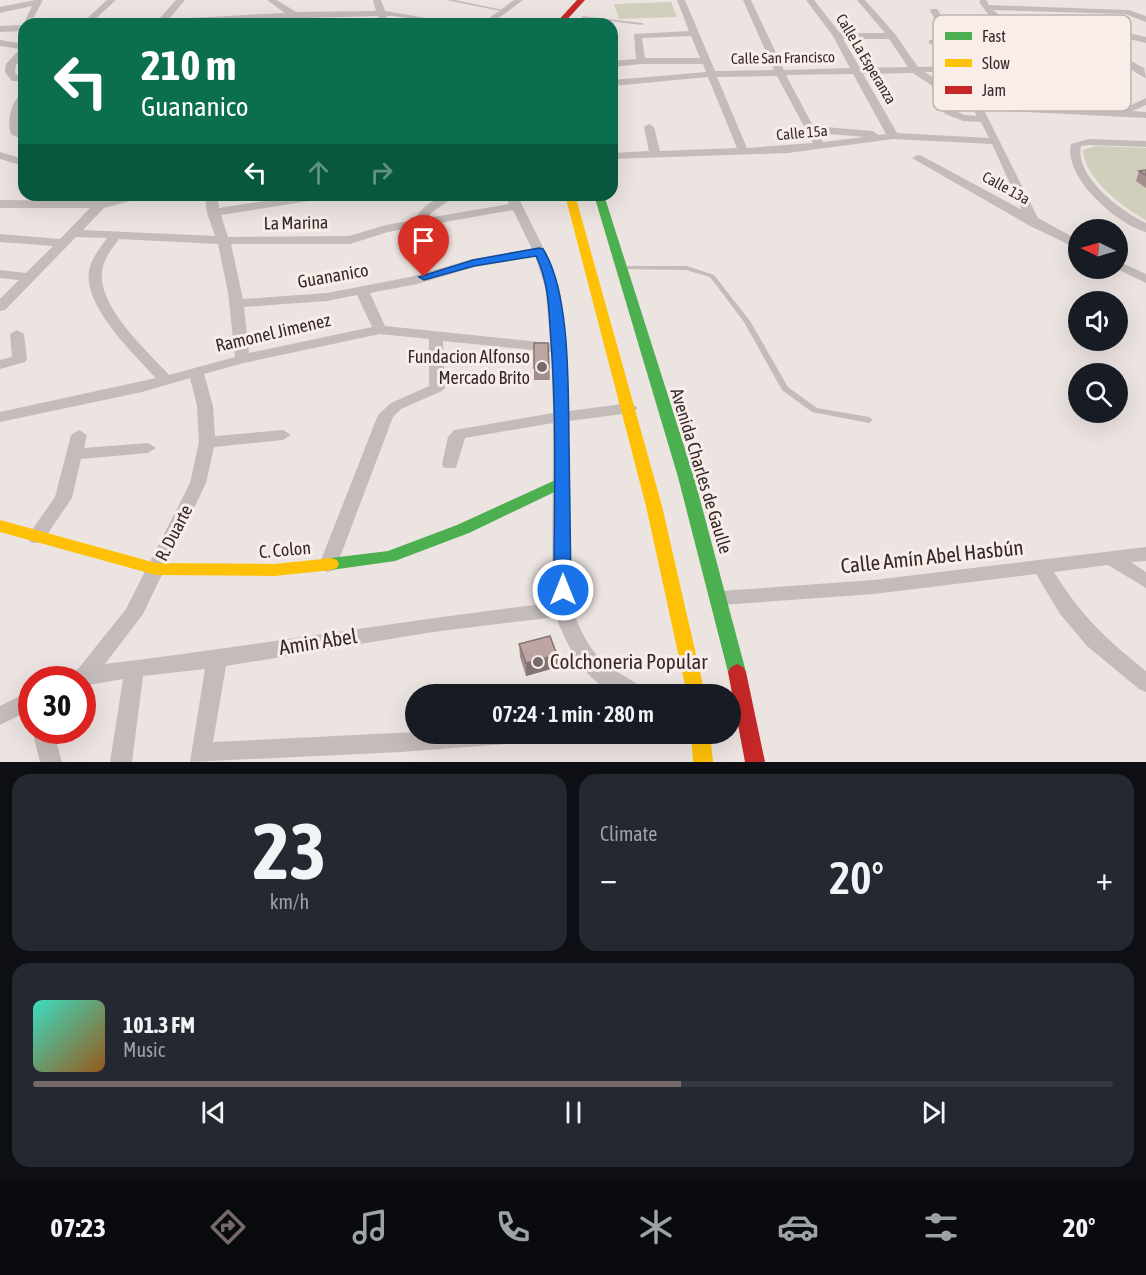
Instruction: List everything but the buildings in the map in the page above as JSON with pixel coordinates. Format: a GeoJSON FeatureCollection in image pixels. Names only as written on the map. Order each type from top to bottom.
{"type":"FeatureCollection","features":[{"type":"Feature","properties":{"kind":"main road"},"geometry":{"type":"LineString","coordinates":[[564,18],[581,0]]}},
{"type":"Feature","properties":{"kind":"main road"},"geometry":{"type":"LineString","coordinates":[[584,18],[599,0]]}},
{"type":"Feature","properties":{"kind":"main road"},"geometry":{"type":"LineString","coordinates":[[572,201],[630,408],[680,609],[694,684]]}},
{"type":"Feature","properties":{"kind":"main road","name":"Avenida Charles de Gaulle"},"geometry":{"type":"LineString","coordinates":[[601,201],[721,598],[734,684]]}},
{"type":"Feature","properties":{"kind":"main road","name":"C. Colon"},"geometry":{"type":"LineString","coordinates":[[2,530],[156,569],[232,572],[328,565],[398,554],[463,529],[562,482]]}},
{"type":"Feature","properties":{"kind":"main road","name":"Avenida Charles de Gaulle"},"geometry":{"type":"LineString","coordinates":[[741,718],[755,762]]}},
{"type":"Feature","properties":{"kind":"main road"},"geometry":{"type":"LineString","coordinates":[[702,744],[703,762]]}},
{"type":"Feature","properties":{"kind":"street"},"geometry":{"type":"LineString","coordinates":[[92,18],[112,0]]}},
{"type":"Feature","properties":{"kind":"street"},"geometry":{"type":"LineString","coordinates":[[164,18],[181,0]]}},
{"type":"Feature","properties":{"kind":"street"},"geometry":{"type":"LineString","coordinates":[[271,0],[294,15]]}},
{"type":"Feature","properties":{"kind":"street"},"geometry":{"type":"LineString","coordinates":[[377,0],[383,18]]}},
{"type":"Feature","properties":{"kind":"street"},"geometry":{"type":"LineString","coordinates":[[495,18],[519,0]]}},
{"type":"Feature","properties":{"kind":"street"},"geometry":{"type":"LineString","coordinates":[[681,0],[744,153]]}},
{"type":"Feature","properties":{"kind":"street"},"geometry":{"type":"LineString","coordinates":[[747,0],[780,74],[820,147]]}},
{"type":"Feature","properties":{"kind":"street","name":"Calle La Esperanza"},"geometry":{"type":"LineString","coordinates":[[810,0],[837,36],[858,71],[887,137]]}},
{"type":"Feature","properties":{"kind":"street"},"geometry":{"type":"LineString","coordinates":[[861,0],[892,36],[915,70],[933,82]]}},
{"type":"Feature","properties":{"kind":"street"},"geometry":{"type":"LineString","coordinates":[[1114,0],[1126,12]]}},
{"type":"Feature","properties":{"kind":"street"},"geometry":{"type":"LineString","coordinates":[[1137,0],[1146,0]]}},
{"type":"Feature","properties":{"kind":"street"},"geometry":{"type":"LineString","coordinates":[[0,10],[38,1]]}},
{"type":"Feature","properties":{"kind":"street"},"geometry":{"type":"LineString","coordinates":[[30,18],[38,1]]}},
{"type":"Feature","properties":{"kind":"street"},"geometry":{"type":"LineString","coordinates":[[984,3],[1126,12],[1146,19]]}},
{"type":"Feature","properties":{"kind":"street"},"geometry":{"type":"LineString","coordinates":[[984,3],[997,15]]}},
{"type":"Feature","properties":{"kind":"street"},"geometry":{"type":"LineString","coordinates":[[934,10],[937,15]]}},
{"type":"Feature","properties":{"kind":"street"},"geometry":{"type":"LineString","coordinates":[[237,18],[294,15],[348,18]]}},
{"type":"Feature","properties":{"kind":"street"},"geometry":{"type":"LineString","coordinates":[[1,30],[18,29]]}},
{"type":"Feature","properties":{"kind":"street"},"geometry":{"type":"LineString","coordinates":[[641,61],[637,36],[696,33]]}},
{"type":"Feature","properties":{"kind":"street"},"geometry":{"type":"LineString","coordinates":[[837,36],[892,36]]}},
{"type":"Feature","properties":{"kind":"street"},"geometry":{"type":"LineString","coordinates":[[1131,37],[1146,40]]}},
{"type":"Feature","properties":{"kind":"street"},"geometry":{"type":"LineString","coordinates":[[0,43],[18,47]]}},
{"type":"Feature","properties":{"kind":"street"},"geometry":{"type":"LineString","coordinates":[[18,56],[10,67],[10,72],[18,77]]}},
{"type":"Feature","properties":{"kind":"street"},"geometry":{"type":"LineString","coordinates":[[618,63],[706,61]]}},
{"type":"Feature","properties":{"kind":"street"},"geometry":{"type":"LineString","coordinates":[[1131,66],[1146,73]]}},
{"type":"Feature","properties":{"kind":"street","name":"Calle San Francisco"},"geometry":{"type":"LineString","coordinates":[[618,82],[712,74],[933,70]]}},
{"type":"Feature","properties":{"kind":"street"},"geometry":{"type":"LineString","coordinates":[[0,80],[18,78]]}},
{"type":"Feature","properties":{"kind":"street"},"geometry":{"type":"LineString","coordinates":[[950,111],[952,115],[984,119]]}},
{"type":"Feature","properties":{"kind":"street"},"geometry":{"type":"LineString","coordinates":[[979,111],[1034,223]]}},
{"type":"Feature","properties":{"kind":"street"},"geometry":{"type":"LineString","coordinates":[[1045,111],[1146,115]]}},
{"type":"Feature","properties":{"kind":"street"},"geometry":{"type":"LineString","coordinates":[[1115,113],[1121,111]]}},
{"type":"Feature","properties":{"kind":"street"},"geometry":{"type":"LineString","coordinates":[[0,120],[18,118]]}},
{"type":"Feature","properties":{"kind":"street"},"geometry":{"type":"LineString","coordinates":[[649,127],[656,156]]}},
{"type":"Feature","properties":{"kind":"street"},"geometry":{"type":"LineString","coordinates":[[811,129],[867,132],[887,137]]}},
{"type":"Feature","properties":{"kind":"street","name":"Calle 15a"},"geometry":{"type":"LineString","coordinates":[[618,156],[744,153],[820,147],[887,137],[994,141]]}},
{"type":"Feature","properties":{"kind":"street"},"geometry":{"type":"LineString","coordinates":[[1146,144],[1089,142],[1076,144],[1074,153],[1086,180],[1098,194],[1115,209],[1146,228]]}},
{"type":"Feature","properties":{"kind":"street"},"geometry":{"type":"LineString","coordinates":[[0,155],[18,161]]}},
{"type":"Feature","properties":{"kind":"street","name":"Calle 13a"},"geometry":{"type":"LineString","coordinates":[[918,158],[1068,240]]}},
{"type":"Feature","properties":{"kind":"street"},"geometry":{"type":"LineString","coordinates":[[1,202],[100,205],[116,201]]}},
{"type":"Feature","properties":{"kind":"street"},"geometry":{"type":"LineString","coordinates":[[211,201],[226,250],[238,303],[242,359]]}},
{"type":"Feature","properties":{"kind":"street"},"geometry":{"type":"LineString","coordinates":[[213,213],[272,201]]}},
{"type":"Feature","properties":{"kind":"street"},"geometry":{"type":"LineString","coordinates":[[418,224],[426,210],[441,201]]}},
{"type":"Feature","properties":{"kind":"street","name":"La Marina"},"geometry":{"type":"LineString","coordinates":[[0,238],[115,236],[222,241],[350,240],[386,229],[418,224],[510,201]]}},
{"type":"Feature","properties":{"kind":"street"},"geometry":{"type":"LineString","coordinates":[[514,201],[552,285],[561,417],[562,609],[576,644],[587,660],[602,676],[617,684]]}},
{"type":"Feature","properties":{"kind":"street"},"geometry":{"type":"LineString","coordinates":[[0,308],[100,205]]}},
{"type":"Feature","properties":{"kind":"street"},"geometry":{"type":"LineString","coordinates":[[115,236],[96,269],[97,292],[114,320],[166,380]]}},
{"type":"Feature","properties":{"kind":"street","name":"Guananico"},"geometry":{"type":"LineString","coordinates":[[238,303],[315,299],[408,281],[473,263],[539,252]]}},
{"type":"Feature","properties":{"kind":"street"},"geometry":{"type":"LineString","coordinates":[[1128,270],[1146,279]]}},
{"type":"Feature","properties":{"kind":"street"},"geometry":{"type":"LineString","coordinates":[[0,274],[30,277]]}},
{"type":"Feature","properties":{"kind":"street"},"geometry":{"type":"LineString","coordinates":[[361,289],[380,330]]}},
{"type":"Feature","properties":{"kind":"street","name":"Ramonel Jimenez"},"geometry":{"type":"LineString","coordinates":[[0,417],[166,380],[242,359],[380,330],[558,348]]}},
{"type":"Feature","properties":{"kind":"street"},"geometry":{"type":"LineString","coordinates":[[0,365],[20,358],[17,334]]}},
{"type":"Feature","properties":{"kind":"street"},"geometry":{"type":"LineString","coordinates":[[328,565],[386,415],[393,408],[437,388],[436,335]]}},
{"type":"Feature","properties":{"kind":"street","name":"R. Duarte"},"geometry":{"type":"LineString","coordinates":[[90,666],[126,625],[198,483],[207,442],[205,406],[196,371]]}},
{"type":"Feature","properties":{"kind":"street"},"geometry":{"type":"LineString","coordinates":[[450,464],[458,434],[630,408]]}},
{"type":"Feature","properties":{"kind":"street"},"geometry":{"type":"LineString","coordinates":[[36,537],[63,498],[79,435]]}},
{"type":"Feature","properties":{"kind":"street"},"geometry":{"type":"LineString","coordinates":[[207,442],[283,435]]}},
{"type":"Feature","properties":{"kind":"street"},"geometry":{"type":"LineString","coordinates":[[74,454],[148,447]]}},
{"type":"Feature","properties":{"kind":"street","name":"Calle Amín Abel Hasbún"},"geometry":{"type":"LineString","coordinates":[[721,598],[874,587],[1042,569],[1109,557],[1146,554]]}},
{"type":"Feature","properties":{"kind":"street"},"geometry":{"type":"LineString","coordinates":[[1109,557],[1146,580]]}},
{"type":"Feature","properties":{"kind":"street"},"geometry":{"type":"LineString","coordinates":[[1042,569],[1067,609],[1094,639],[1146,682]]}},
{"type":"Feature","properties":{"kind":"street","name":"Amin Abel"},"geometry":{"type":"LineString","coordinates":[[96,675],[217,660],[433,624],[562,609]]}},
{"type":"Feature","properties":{"kind":"street"},"geometry":{"type":"LineString","coordinates":[[217,660],[200,757],[305,754],[405,743]]}},
{"type":"Feature","properties":{"kind":"street"},"geometry":{"type":"LineString","coordinates":[[121,762],[134,671]]}},
{"type":"Feature","properties":{"kind":"street"},"geometry":{"type":"LineString","coordinates":[[0,716],[18,706]]}},
{"type":"Feature","properties":{"kind":"street"},"geometry":{"type":"LineString","coordinates":[[46,744],[51,762]]}},
{"type":"Feature","properties":{"kind":"lane"},"geometry":{"type":"LineString","coordinates":[[448,0],[506,11]]}},
{"type":"Feature","properties":{"kind":"lane"},"geometry":{"type":"LineString","coordinates":[[618,22],[642,24]]}},
{"type":"Feature","properties":{"kind":"lane"},"geometry":{"type":"LineString","coordinates":[[621,268],[687,268],[712,276],[747,321],[784,388],[815,410],[869,420]]}},
{"type":"Feature","properties":{"kind":"shaded area"},"geometry":{"type":"Polygon","coordinates":[[[671,2],[677,17],[619,19],[614,4],[671,2]]]}},
{"type":"Feature","properties":{"kind":"shaded area"},"geometry":{"type":"Polygon","coordinates":[[[1096,146],[1146,148],[1146,220],[1116,200],[1090,171],[1083,150],[1096,146]]]}},
{"type":"Feature","properties":{"kind":"traffic: fast"},"geometry":{"type":"LineString","coordinates":[[601,201],[686,477],[737,672]]}},
{"type":"Feature","properties":{"kind":"traffic: fast"},"geometry":{"type":"LineString","coordinates":[[331,564],[389,557],[463,529],[562,482]]}},
{"type":"Feature","properties":{"kind":"traffic: slow"},"geometry":{"type":"LineString","coordinates":[[572,201],[654,506],[694,684]]}},
{"type":"Feature","properties":{"kind":"traffic: slow"},"geometry":{"type":"LineString","coordinates":[[0,526],[156,569],[275,570],[331,564]]}},
{"type":"Feature","properties":{"kind":"traffic: slow"},"geometry":{"type":"LineString","coordinates":[[702,744],[703,762]]}},
{"type":"Feature","properties":{"kind":"traffic: jam"},"geometry":{"type":"LineString","coordinates":[[564,18],[581,0]]}},
{"type":"Feature","properties":{"kind":"traffic: jam"},"geometry":{"type":"LineString","coordinates":[[737,672],[755,762]]}},
{"type":"Feature","properties":{"kind":"place","name":"Fundacion Alfonso Mercado Brito"},"geometry":{"type":"Point","coordinates":[542,367]}},
{"type":"Feature","properties":{"kind":"place","name":"Colchoneria Popular"},"geometry":{"type":"Point","coordinates":[538,662]}},
{"type":"Feature","properties":{"kind":"route"},"geometry":{"type":"LineString","coordinates":[[424,277],[473,263],[539,252],[544,261],[553,290],[561,381],[563,590]]}}]}
